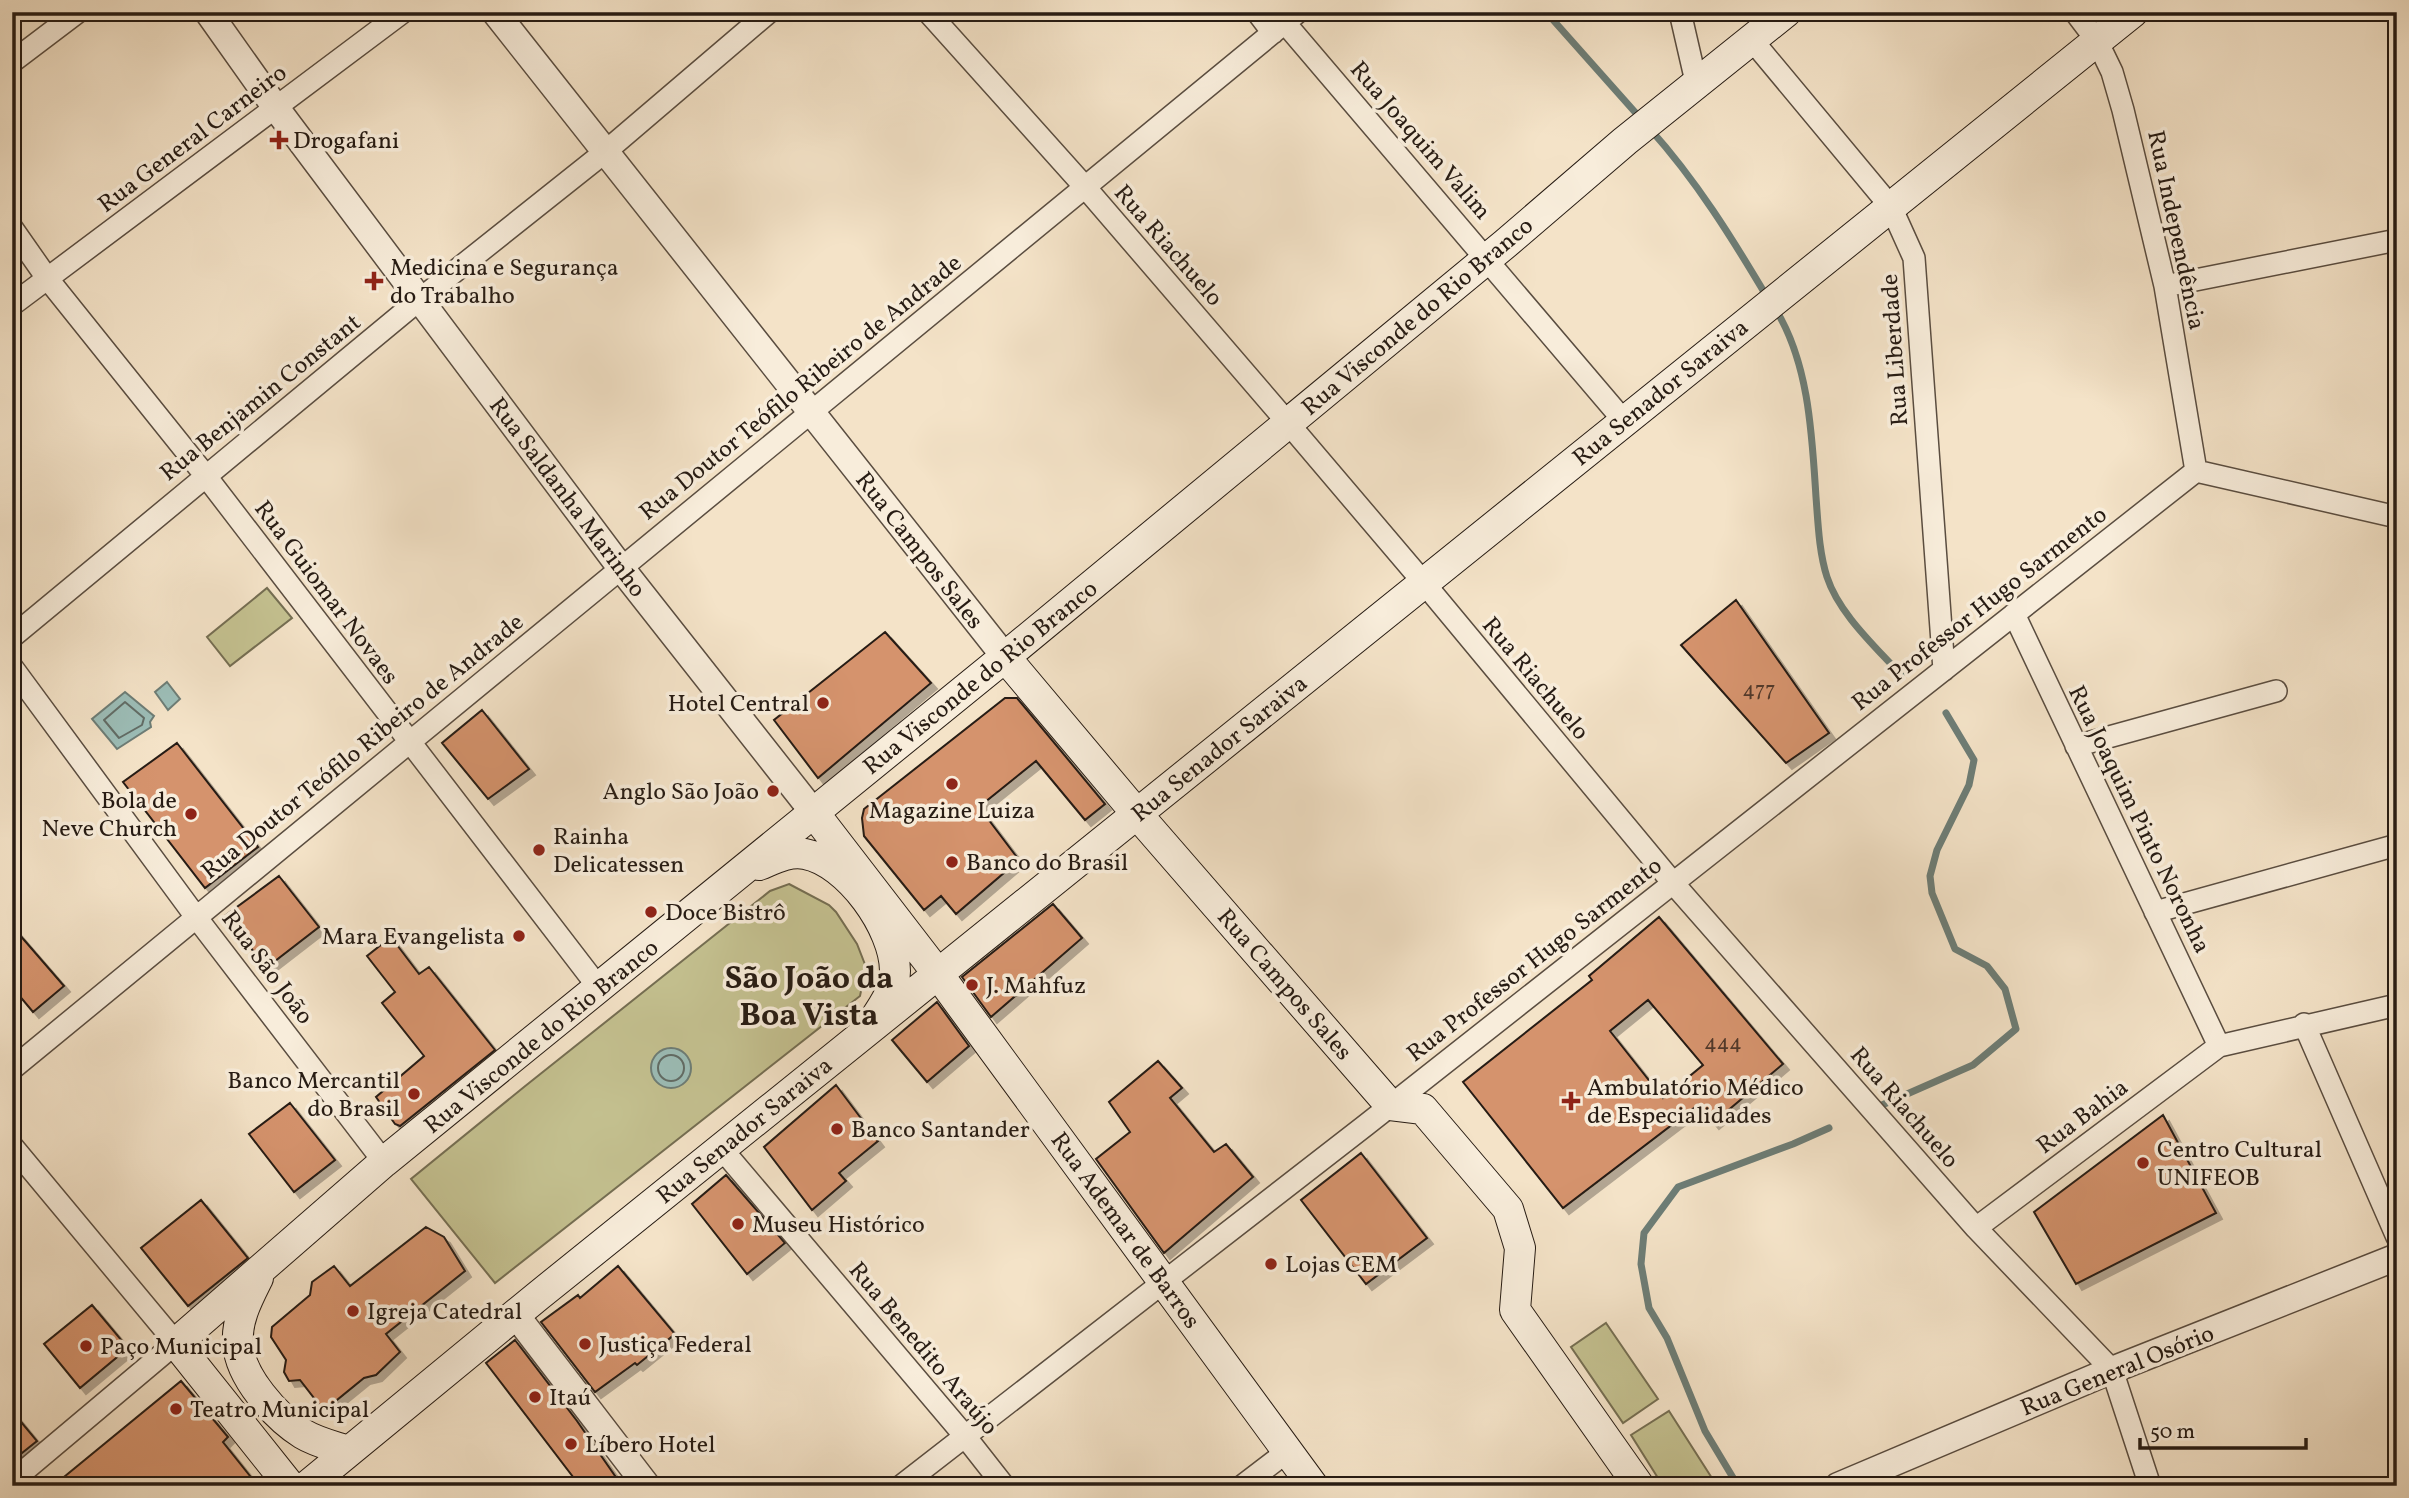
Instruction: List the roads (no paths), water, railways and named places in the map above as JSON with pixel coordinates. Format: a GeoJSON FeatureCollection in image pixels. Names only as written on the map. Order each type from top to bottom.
{"type":"FeatureCollection","features":[{"type":"Feature","properties":{"kind":"main road","name":"Rua Visconde do Rio Branco"},"geometry":{"type":"LineString","coordinates":[[183,1337],[384,1162],[1005,657],[1488,258],[1625,141],[1786,12]]}},
{"type":"Feature","properties":{"kind":"main road","name":"Rua Senador Saraiva"},"geometry":{"type":"LineString","coordinates":[[302,1485],[348,1451],[2133,12]]}},
{"type":"Feature","properties":{"kind":"main road","name":"Rua Campos Sales"},"geometry":{"type":"LineString","coordinates":[[1005,657],[1136,814],[1390,1105]]}},
{"type":"Feature","properties":{"kind":"main road","name":"Rua Saldanha Marinho"},"geometry":{"type":"LineString","coordinates":[[814,813],[938,974]]}},
{"type":"Feature","properties":{"kind":"main road"},"geometry":{"type":"LineString","coordinates":[[739,874],[783,855],[804,854],[824,860],[839,871],[874,910],[889,939],[895,973],[887,1000],[869,1029]]}},
{"type":"Feature","properties":{"kind":"main road","name":"Rua Ademar de Barros"},"geometry":{"type":"LineString","coordinates":[[938,974],[1313,1486]]}},
{"type":"Feature","properties":{"kind":"main road"},"geometry":{"type":"LineString","coordinates":[[1390,1105],[1423,1109],[1508,1209],[1520,1248],[1515,1310],[1639,1486]]}},
{"type":"Feature","properties":{"kind":"main road"},"geometry":{"type":"LineString","coordinates":[[263,1268],[245,1304],[239,1325],[238,1345],[242,1364],[270,1406],[283,1419],[303,1434],[348,1451]]}},
{"type":"Feature","properties":{"kind":"main road"},"geometry":{"type":"LineString","coordinates":[[183,1337],[302,1485]]}},
{"type":"Feature","properties":{"kind":"street"},"geometry":{"type":"LineString","coordinates":[[12,62],[78,12]]}},
{"type":"Feature","properties":{"kind":"street","name":"Rua Saldanha Marinho"},"geometry":{"type":"LineString","coordinates":[[208,12],[276,108],[621,568],[814,813]]}},
{"type":"Feature","properties":{"kind":"street","name":"Rua General Carneiro"},"geometry":{"type":"LineString","coordinates":[[12,305],[402,12]]}},
{"type":"Feature","properties":{"kind":"street","name":"Rua Campos Sales"},"geometry":{"type":"LineString","coordinates":[[495,12],[1005,657]]}},
{"type":"Feature","properties":{"kind":"street","name":"Rua Benjamin Constant"},"geometry":{"type":"LineString","coordinates":[[12,637],[205,475],[605,152],[769,12]]}},
{"type":"Feature","properties":{"kind":"street","name":"Rua Riachuelo"},"geometry":{"type":"LineString","coordinates":[[928,12],[1085,187],[1288,423],[1673,883],[1976,1228],[2112,1370]]}},
{"type":"Feature","properties":{"kind":"street","name":"Rua Joaquim Valim"},"geometry":{"type":"LineString","coordinates":[[1257,12],[1285,23],[1488,258],[1624,421]]}},
{"type":"Feature","properties":{"kind":"street"},"geometry":{"type":"LineString","coordinates":[[1680,12],[1697,86]]}},
{"type":"Feature","properties":{"kind":"street","name":"Rua Independência"},"geometry":{"type":"LineString","coordinates":[[2075,12],[2097,41],[2112,72],[2123,110],[2165,286],[2196,471]]}},
{"type":"Feature","properties":{"kind":"street","name":"Rua Doutor Teófilo Ribeiro de Andrade"},"geometry":{"type":"LineString","coordinates":[[12,1069],[1285,23]]}},
{"type":"Feature","properties":{"kind":"street","name":"Rua Liberdade"},"geometry":{"type":"LineString","coordinates":[[1752,40],[1891,207],[1914,258],[1944,670]]}},
{"type":"Feature","properties":{"kind":"street","name":"Rua Guiomar Novaes"},"geometry":{"type":"LineString","coordinates":[[12,228],[47,278],[205,475],[599,989]]}},
{"type":"Feature","properties":{"kind":"street"},"geometry":{"type":"LineString","coordinates":[[2165,286],[2397,240]]}},
{"type":"Feature","properties":{"kind":"street"},"geometry":{"type":"LineString","coordinates":[[2196,471],[2397,517]]}},
{"type":"Feature","properties":{"kind":"street","name":"Rua Professor Hugo Sarmento"},"geometry":{"type":"LineString","coordinates":[[901,1486],[2196,471]]}},
{"type":"Feature","properties":{"kind":"street","name":"Rua Joaquim Pinto Noronha"},"geometry":{"type":"LineString","coordinates":[[2014,614],[2219,1046]]}},
{"type":"Feature","properties":{"kind":"street","name":"Rua São João"},"geometry":{"type":"LineString","coordinates":[[12,667],[196,917],[384,1162]]}},
{"type":"Feature","properties":{"kind":"street"},"geometry":{"type":"LineString","coordinates":[[2076,746],[2276,691]]}},
{"type":"Feature","properties":{"kind":"street"},"geometry":{"type":"LineString","coordinates":[[2155,912],[2397,845]]}},
{"type":"Feature","properties":{"kind":"street"},"geometry":{"type":"LineString","coordinates":[[2219,1046],[2304,1024],[2397,1005]]}},
{"type":"Feature","properties":{"kind":"street"},"geometry":{"type":"LineString","coordinates":[[2304,1024],[2397,1237]]}},
{"type":"Feature","properties":{"kind":"street","name":"Rua Bahia"},"geometry":{"type":"LineString","coordinates":[[1976,1228],[2219,1046]]}},
{"type":"Feature","properties":{"kind":"street"},"geometry":{"type":"LineString","coordinates":[[12,1146],[183,1337],[12,1481]]}},
{"type":"Feature","properties":{"kind":"street","name":"Rua Benedito Araújo"},"geometry":{"type":"LineString","coordinates":[[721,1148],[1004,1486]]}},
{"type":"Feature","properties":{"kind":"street","name":"Rua General Osório"},"geometry":{"type":"LineString","coordinates":[[1838,1486],[2112,1370],[2397,1257]]}},
{"type":"Feature","properties":{"kind":"street"},"geometry":{"type":"LineString","coordinates":[[515,1314],[647,1486]]}},
{"type":"Feature","properties":{"kind":"street"},"geometry":{"type":"LineString","coordinates":[[2112,1370],[2150,1486]]}},
{"type":"Feature","properties":{"kind":"street"},"geometry":{"type":"LineString","coordinates":[[1242,1486],[1288,1451]]}},
{"type":"Feature","properties":{"kind":"water"},"geometry":{"type":"Polygon","coordinates":[[[167,682],[180,699],[168,710],[155,692],[167,682]]]}},
{"type":"Feature","properties":{"kind":"water"},"geometry":{"type":"Polygon","coordinates":[[[125,692],[154,716],[150,722],[151,727],[117,749],[92,719],[125,692]]]}},
{"type":"Feature","properties":{"kind":"water"},"geometry":{"type":"Polygon","coordinates":[[[671,1048],[685,1054],[691,1068],[685,1082],[671,1088],[657,1082],[651,1068],[657,1054],[671,1048]]]}},
{"type":"Feature","properties":{"kind":"waterway"},"geometry":{"type":"LineString","coordinates":[[1546,12],[1642,120]]}},
{"type":"Feature","properties":{"kind":"waterway"},"geometry":{"type":"LineString","coordinates":[[1650,129],[1683,168],[1713,210],[1767,297]]}},
{"type":"Feature","properties":{"kind":"waterway"},"geometry":{"type":"LineString","coordinates":[[1776,310],[1796,353],[1807,400],[1819,537],[1827,577],[1849,617],[1901,675]]}},
{"type":"Feature","properties":{"kind":"waterway"},"geometry":{"type":"LineString","coordinates":[[1882,1105],[1973,1065],[2016,1029],[2005,989],[1987,966],[1955,949],[1932,893],[1930,876],[1937,850],[1969,785],[1974,760],[1946,713]]}},
{"type":"Feature","properties":{"kind":"waterway"},"geometry":{"type":"LineString","coordinates":[[1738,1486],[1705,1431],[1667,1338],[1649,1308],[1641,1264],[1644,1233],[1678,1187],[1829,1128]]}},
{"type":"Feature","properties":{"kind":"place","name":"Drogafani"},"geometry":{"type":"Point","coordinates":[279,140]}},
{"type":"Feature","properties":{"kind":"place","name":"Medicina e Segurança do Trabalho"},"geometry":{"type":"Point","coordinates":[374,281]}},
{"type":"Feature","properties":{"kind":"place","name":"Hotel Central"},"geometry":{"type":"Point","coordinates":[823,703]}},
{"type":"Feature","properties":{"kind":"place","name":"Magazine Luiza"},"geometry":{"type":"Point","coordinates":[952,784]}},
{"type":"Feature","properties":{"kind":"place","name":"Anglo São João"},"geometry":{"type":"Point","coordinates":[773,791]}},
{"type":"Feature","properties":{"kind":"place","name":"Bola de Neve Church"},"geometry":{"type":"Point","coordinates":[191,814]}},
{"type":"Feature","properties":{"kind":"place","name":"Rainha Delicatessen"},"geometry":{"type":"Point","coordinates":[539,850]}},
{"type":"Feature","properties":{"kind":"place","name":"Banco do Brasil"},"geometry":{"type":"Point","coordinates":[952,862]}},
{"type":"Feature","properties":{"kind":"place","name":"Doce Bistrô"},"geometry":{"type":"Point","coordinates":[651,912]}},
{"type":"Feature","properties":{"kind":"place","name":"Mara Evangelista"},"geometry":{"type":"Point","coordinates":[519,936]}},
{"type":"Feature","properties":{"kind":"place","name":"J. Mahfuz"},"geometry":{"type":"Point","coordinates":[972,985]}},
{"type":"Feature","properties":{"kind":"place","name":"Banco Mercantil do Brasil"},"geometry":{"type":"Point","coordinates":[414,1094]}},
{"type":"Feature","properties":{"kind":"place","name":"Ambulatório Médico de Especialidades"},"geometry":{"type":"Point","coordinates":[1571,1101]}},
{"type":"Feature","properties":{"kind":"place","name":"Banco Santander"},"geometry":{"type":"Point","coordinates":[837,1129]}},
{"type":"Feature","properties":{"kind":"place","name":"Centro Cultural UNIFEOB"},"geometry":{"type":"Point","coordinates":[2143,1163]}},
{"type":"Feature","properties":{"kind":"place","name":"Museu Histórico"},"geometry":{"type":"Point","coordinates":[738,1224]}},
{"type":"Feature","properties":{"kind":"place","name":"Lojas CEM"},"geometry":{"type":"Point","coordinates":[1271,1264]}},
{"type":"Feature","properties":{"kind":"place","name":"Igreja Catedral"},"geometry":{"type":"Point","coordinates":[353,1311]}},
{"type":"Feature","properties":{"kind":"place","name":"Justiça Federal"},"geometry":{"type":"Point","coordinates":[585,1344]}},
{"type":"Feature","properties":{"kind":"place","name":"Paço Municipal"},"geometry":{"type":"Point","coordinates":[86,1346]}},
{"type":"Feature","properties":{"kind":"place","name":"Itaú"},"geometry":{"type":"Point","coordinates":[535,1397]}},
{"type":"Feature","properties":{"kind":"place","name":"Teatro Municipal"},"geometry":{"type":"Point","coordinates":[176,1409]}},
{"type":"Feature","properties":{"kind":"place","name":"Líbero Hotel"},"geometry":{"type":"Point","coordinates":[571,1444]}},
{"type":"Feature","properties":{"kind":"district","name":"São João da Boa Vista"},"geometry":{"type":"Point","coordinates":[809,996]}}]}
